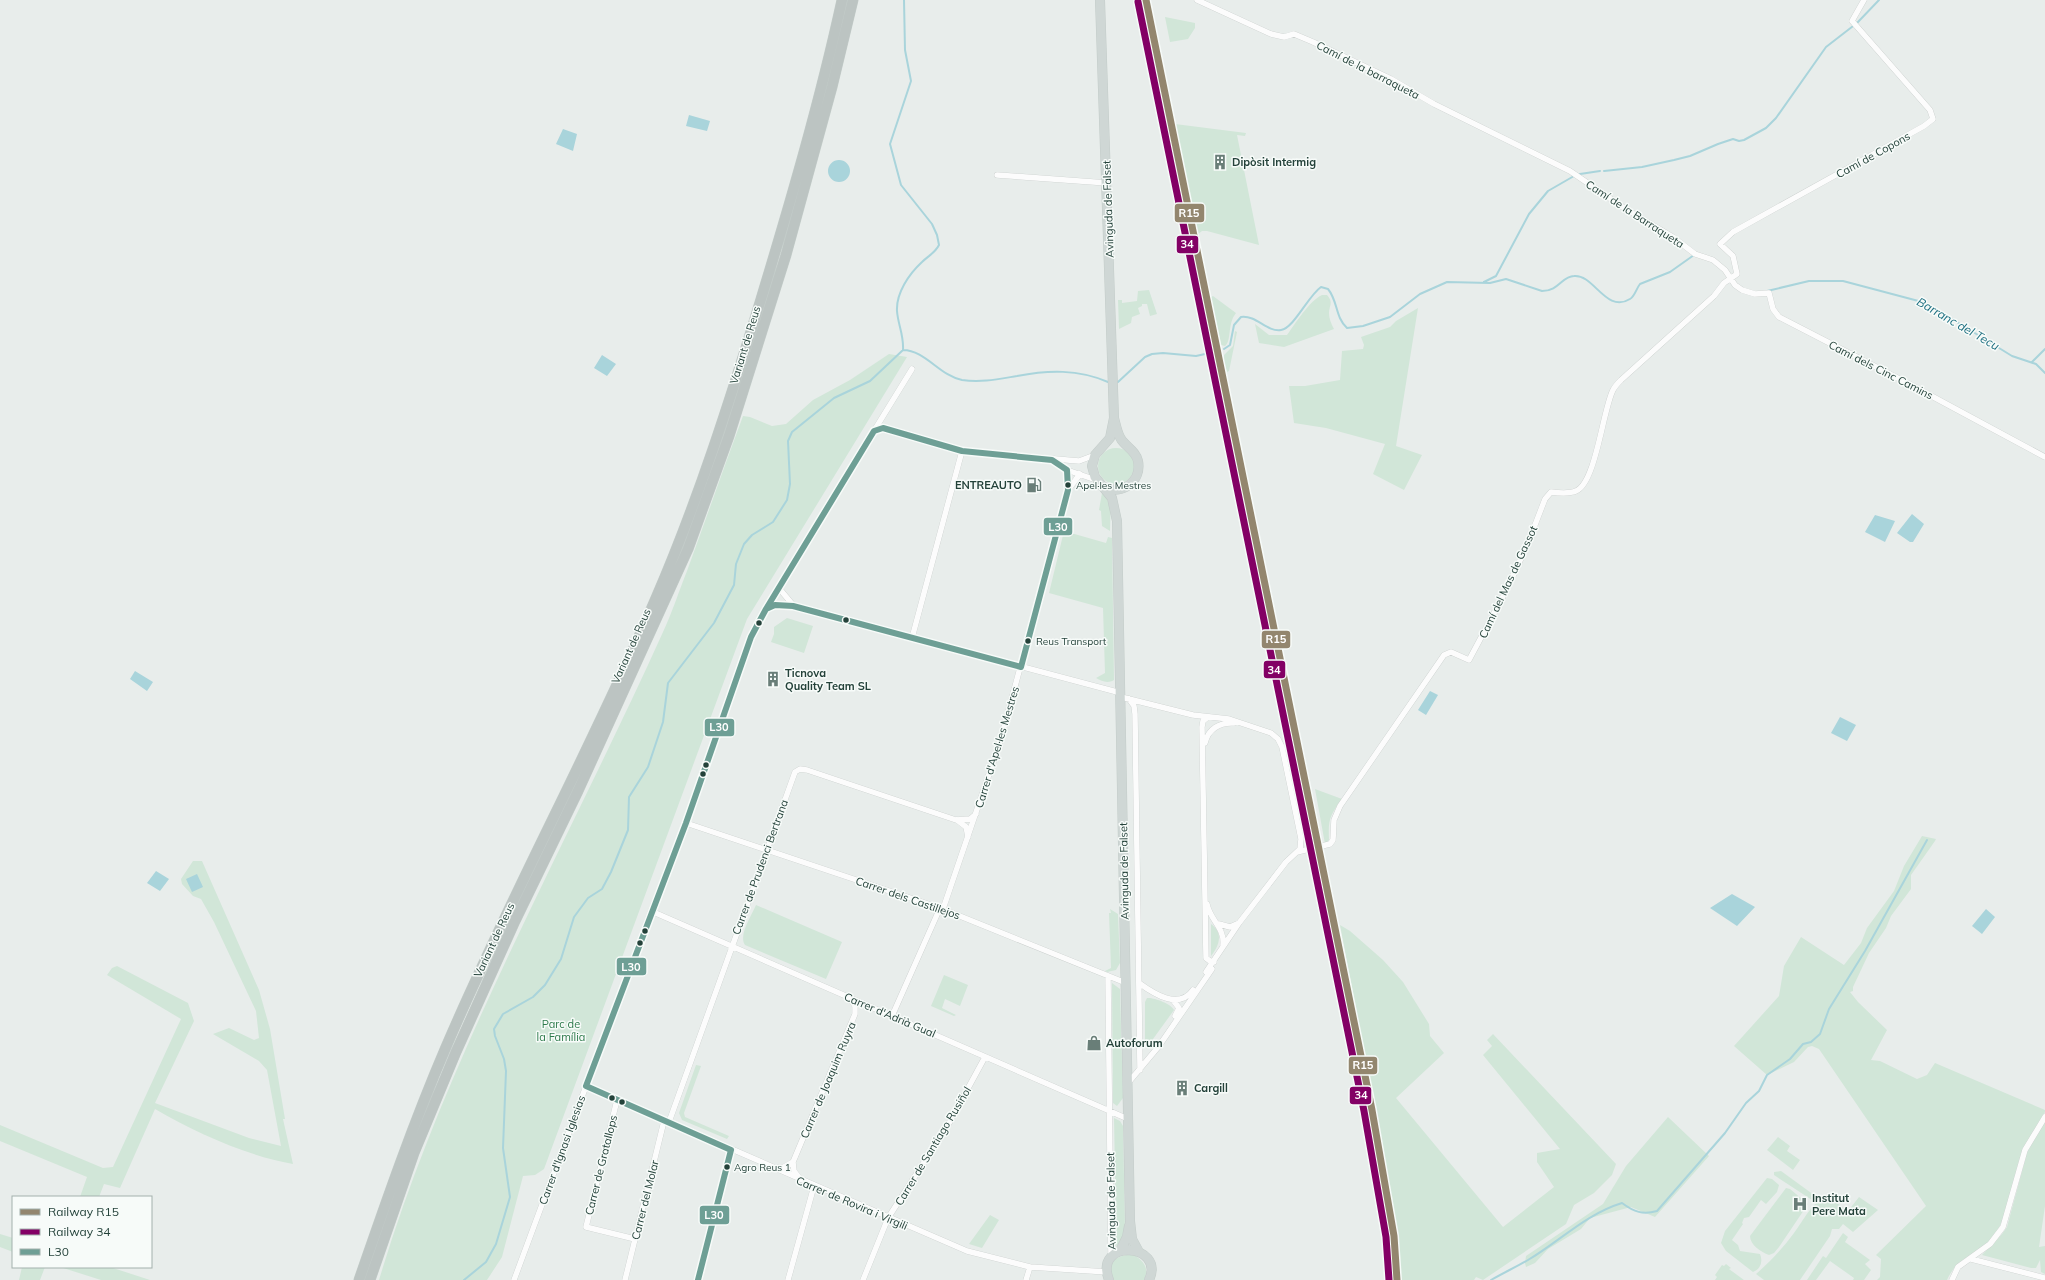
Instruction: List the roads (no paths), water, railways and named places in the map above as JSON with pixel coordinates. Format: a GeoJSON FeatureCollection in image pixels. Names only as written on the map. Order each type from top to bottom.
{"type":"FeatureCollection","features":[{"type":"Feature","properties":{"kind":"highway","name":"Variant de Reus"},"geometry":{"type":"LineString","coordinates":[[359,1280],[404,1152],[446,1047],[635,647],[691,511],[718,435],[773,260],[804,150],[842,0]]}},
{"type":"Feature","properties":{"kind":"highway","name":"Variant de Reus"},"geometry":{"type":"LineString","coordinates":[[370,1280],[414,1153],[456,1052],[515,921],[578,792],[688,549],[729,436],[786,255],[832,87],[853,0]]}},
{"type":"Feature","properties":{"kind":"main road","name":"Avinguda de Falset"},"geometry":{"type":"LineString","coordinates":[[1100,0],[1114,418]]}},
{"type":"Feature","properties":{"kind":"main road"},"geometry":{"type":"LineString","coordinates":[[1114,418],[1110,438],[1104,447],[1095,455],[1092,466],[1100,484],[1112,498],[1117,521]]}},
{"type":"Feature","properties":{"kind":"main road"},"geometry":{"type":"LineString","coordinates":[[1114,418],[1117,432],[1137,457],[1138,470],[1134,480],[1127,487],[1120,501],[1117,521]]}},
{"type":"Feature","properties":{"kind":"main road"},"geometry":{"type":"LineString","coordinates":[[1104,447],[1115,444],[1128,447]]}},
{"type":"Feature","properties":{"kind":"main road"},"geometry":{"type":"LineString","coordinates":[[1100,484],[1118,490],[1127,487]]}},
{"type":"Feature","properties":{"kind":"main road","name":"Avinguda de Falset"},"geometry":{"type":"LineString","coordinates":[[1117,521],[1124,696],[1126,983],[1130,1221],[1132,1239],[1139,1252],[1145,1257],[1151,1267],[1149,1280]]}},
{"type":"Feature","properties":{"kind":"main road","name":"Avinguda de Falset"},"geometry":{"type":"LineString","coordinates":[[1120,1251],[1127,1237],[1130,1221]]}},
{"type":"Feature","properties":{"kind":"main road"},"geometry":{"type":"LineString","coordinates":[[1108,1276],[1112,1257],[1120,1251],[1127,1249],[1139,1252]]}},
{"type":"Feature","properties":{"kind":"street","name":"Camí de la barraqueta"},"geometry":{"type":"LineString","coordinates":[[1197,0],[1271,34],[1284,37],[1294,34],[1313,42],[1391,79],[1434,104],[1536,155]]}},
{"type":"Feature","properties":{"kind":"street","name":"Camí de Copons"},"geometry":{"type":"LineString","coordinates":[[1729,278],[1737,274],[1732,256],[1720,244],[1733,232],[1924,126],[1933,119],[1930,110],[1852,21],[1864,0]]}},
{"type":"Feature","properties":{"kind":"street","name":"Camí de la Barraqueta"},"geometry":{"type":"LineString","coordinates":[[1536,155],[1570,171],[1624,208],[1673,237],[1696,254],[1713,260],[1725,270],[1729,278]]}},
{"type":"Feature","properties":{"kind":"street"},"geometry":{"type":"LineString","coordinates":[[996,175],[1107,183]]}},
{"type":"Feature","properties":{"kind":"street","name":"Camí dels Cinc Camins"},"geometry":{"type":"LineString","coordinates":[[1729,278],[1734,285],[1748,292],[1755,294],[1769,292],[1774,309],[1779,317],[1913,386],[2045,457]]}},
{"type":"Feature","properties":{"kind":"street","name":"Camí del Mas de Gassot"},"geometry":{"type":"LineString","coordinates":[[1297,852],[1326,846],[1333,840],[1334,820],[1340,806],[1444,655],[1451,652],[1469,660],[1475,652],[1528,543],[1545,498],[1551,492],[1568,493],[1576,491],[1582,487],[1593,462],[1613,391],[1617,385],[1714,296],[1729,278]]}},
{"type":"Feature","properties":{"kind":"street","name":"Carrer d'Ignasi Iglesias"},"geometry":{"type":"LineString","coordinates":[[514,1280],[651,911],[686,823],[751,637],[764,610],[912,369]]}},
{"type":"Feature","properties":{"kind":"street"},"geometry":{"type":"LineString","coordinates":[[874,431],[883,428],[962,451],[1052,460],[1079,461]]}},
{"type":"Feature","properties":{"kind":"street"},"geometry":{"type":"LineString","coordinates":[[912,638],[962,451]]}},
{"type":"Feature","properties":{"kind":"street"},"geometry":{"type":"LineString","coordinates":[[1067,470],[1079,461],[1095,455]]}},
{"type":"Feature","properties":{"kind":"street"},"geometry":{"type":"LineString","coordinates":[[1052,460],[1067,470],[1080,474],[1100,484]]}},
{"type":"Feature","properties":{"kind":"street","name":"Carrer d'Apel·les Mestres"},"geometry":{"type":"LineString","coordinates":[[892,1016],[941,909],[968,838],[1000,742],[1068,490],[1067,470]]}},
{"type":"Feature","properties":{"kind":"street","name":"Carrer d'Apel·les Mestres"},"geometry":{"type":"LineString","coordinates":[[1068,490],[1080,474]]}},
{"type":"Feature","properties":{"kind":"street"},"geometry":{"type":"LineString","coordinates":[[778,587],[793,606]]}},
{"type":"Feature","properties":{"kind":"street"},"geometry":{"type":"LineString","coordinates":[[764,610],[775,605],[793,606],[1193,715],[1226,718],[1236,723],[1271,733],[1281,744],[1301,839],[1301,846],[1286,862],[1254,905],[1159,1046],[1128,1083]]}},
{"type":"Feature","properties":{"kind":"street","name":"Avinguda de Falset"},"geometry":{"type":"LineString","coordinates":[[1124,696],[1134,706],[1135,714],[1140,1070]]}},
{"type":"Feature","properties":{"kind":"street"},"geometry":{"type":"LineString","coordinates":[[1203,751],[1207,736],[1212,729],[1214,722],[1209,717]]}},
{"type":"Feature","properties":{"kind":"street"},"geometry":{"type":"LineString","coordinates":[[1206,972],[1202,724],[1209,717]]}},
{"type":"Feature","properties":{"kind":"street"},"geometry":{"type":"LineString","coordinates":[[1212,729],[1223,723],[1236,723]]}},
{"type":"Feature","properties":{"kind":"street","name":"Carrer de Prudenci Bertrana"},"geometry":{"type":"LineString","coordinates":[[667,1122],[768,850],[793,775],[800,769],[810,771],[956,820]]}},
{"type":"Feature","properties":{"kind":"street"},"geometry":{"type":"LineString","coordinates":[[956,820],[970,819],[976,814]]}},
{"type":"Feature","properties":{"kind":"street"},"geometry":{"type":"LineString","coordinates":[[956,820],[966,827],[968,838]]}},
{"type":"Feature","properties":{"kind":"street","name":"Carrer dels Castillejos"},"geometry":{"type":"LineString","coordinates":[[686,823],[941,909],[1126,983]]}},
{"type":"Feature","properties":{"kind":"street"},"geometry":{"type":"LineString","coordinates":[[1205,894],[1209,913],[1218,924],[1224,938],[1223,946]]}},
{"type":"Feature","properties":{"kind":"street"},"geometry":{"type":"LineString","coordinates":[[1172,1000],[1182,1000],[1187,997],[1216,961],[1223,946],[1254,905]]}},
{"type":"Feature","properties":{"kind":"street","name":"Carrer d'Adrià Gual"},"geometry":{"type":"LineString","coordinates":[[651,911],[1128,1119]]}},
{"type":"Feature","properties":{"kind":"street"},"geometry":{"type":"LineString","coordinates":[[1218,924],[1230,927],[1239,923]]}},
{"type":"Feature","properties":{"kind":"street"},"geometry":{"type":"LineString","coordinates":[[1206,958],[1216,961]]}},
{"type":"Feature","properties":{"kind":"street","name":"Avinguda de Falset"},"geometry":{"type":"LineString","coordinates":[[1108,976],[1112,1257]]}},
{"type":"Feature","properties":{"kind":"street"},"geometry":{"type":"LineString","coordinates":[[1139,983],[1149,990],[1172,1000],[1178,1006],[1178,1013],[1140,1070]]}},
{"type":"Feature","properties":{"kind":"street","name":"Carrer de Joaquim Ruyra"},"geometry":{"type":"LineString","coordinates":[[794,1162],[855,1014],[855,1006],[850,998]]}},
{"type":"Feature","properties":{"kind":"street"},"geometry":{"type":"LineString","coordinates":[[855,1014],[859,1010],[870,1006]]}},
{"type":"Feature","properties":{"kind":"street","name":"Carrer de Santiago Rusiñol"},"geometry":{"type":"LineString","coordinates":[[863,1280],[888,1218],[948,1125],[985,1057]]}},
{"type":"Feature","properties":{"kind":"street","name":"Carrer de Rovira i Virgili"},"geometry":{"type":"LineString","coordinates":[[586,1086],[803,1182],[967,1251],[1030,1267],[1108,1276]]}},
{"type":"Feature","properties":{"kind":"street","name":"Carrer de Gratallops"},"geometry":{"type":"LineString","coordinates":[[617,1100],[586,1227],[635,1240]]}},
{"type":"Feature","properties":{"kind":"street"},"geometry":{"type":"LineString","coordinates":[[1952,1280],[1958,1267],[1972,1259],[1990,1244],[2003,1227],[2025,1150],[2045,1117]]}},
{"type":"Feature","properties":{"kind":"street","name":"Carrer del Molar"},"geometry":{"type":"LineString","coordinates":[[624,1280],[667,1122]]}},
{"type":"Feature","properties":{"kind":"street"},"geometry":{"type":"LineString","coordinates":[[698,1280],[731,1150]]}},
{"type":"Feature","properties":{"kind":"street"},"geometry":{"type":"LineString","coordinates":[[773,1168],[784,1167],[794,1162],[794,1171],[803,1182]]}},
{"type":"Feature","properties":{"kind":"street"},"geometry":{"type":"LineString","coordinates":[[788,1280],[814,1186]]}},
{"type":"Feature","properties":{"kind":"street"},"geometry":{"type":"LineString","coordinates":[[1972,1259],[2045,1278]]}},
{"type":"Feature","properties":{"kind":"street"},"geometry":{"type":"LineString","coordinates":[[1026,1280],[1030,1267]]}},
{"type":"Feature","properties":{"kind":"water"},"geometry":{"type":"Polygon","coordinates":[[[689,115],[710,121],[707,131],[686,126],[689,115]]]}},
{"type":"Feature","properties":{"kind":"water"},"geometry":{"type":"Polygon","coordinates":[[[563,129],[577,134],[573,151],[556,144],[563,129]]]}},
{"type":"Feature","properties":{"kind":"water"},"geometry":{"type":"Polygon","coordinates":[[[839,160],[847,163],[850,171],[847,179],[839,182],[831,179],[828,171],[831,163],[839,160]]]}},
{"type":"Feature","properties":{"kind":"water"},"geometry":{"type":"Polygon","coordinates":[[[602,355],[616,364],[607,376],[594,368],[602,355]]]}},
{"type":"Feature","properties":{"kind":"water"},"geometry":{"type":"Polygon","coordinates":[[[1912,514],[1924,524],[1913,542],[1910,542],[1897,533],[1912,514]]]}},
{"type":"Feature","properties":{"kind":"water"},"geometry":{"type":"Polygon","coordinates":[[[1875,515],[1895,521],[1885,542],[1865,532],[1875,515]]]}},
{"type":"Feature","properties":{"kind":"water"},"geometry":{"type":"Polygon","coordinates":[[[135,671],[153,682],[147,691],[130,679],[135,671]]]}},
{"type":"Feature","properties":{"kind":"water"},"geometry":{"type":"Polygon","coordinates":[[[1430,691],[1438,695],[1426,715],[1418,710],[1430,691]]]}},
{"type":"Feature","properties":{"kind":"water"},"geometry":{"type":"Polygon","coordinates":[[[1840,717],[1856,725],[1847,741],[1831,733],[1840,717]]]}},
{"type":"Feature","properties":{"kind":"water"},"geometry":{"type":"Polygon","coordinates":[[[156,871],[169,879],[160,891],[147,883],[156,871]]]}},
{"type":"Feature","properties":{"kind":"water"},"geometry":{"type":"Polygon","coordinates":[[[197,874],[203,887],[192,892],[186,879],[197,874]]]}},
{"type":"Feature","properties":{"kind":"water"},"geometry":{"type":"Polygon","coordinates":[[[1732,894],[1755,907],[1737,926],[1710,908],[1732,894]]]}},
{"type":"Feature","properties":{"kind":"water"},"geometry":{"type":"Polygon","coordinates":[[[1986,909],[1995,917],[1982,934],[1972,926],[1986,909]]]}},
{"type":"Feature","properties":{"kind":"waterway"},"geometry":{"type":"LineString","coordinates":[[903,350],[903,340],[897,311],[897,304],[901,291],[912,272],[939,245],[937,235],[932,224],[901,185],[890,144],[911,81],[905,50],[904,0]]}},
{"type":"Feature","properties":{"kind":"waterway"},"geometry":{"type":"LineString","coordinates":[[1604,171],[1642,167],[1690,156],[1733,139],[1739,141],[1744,140],[1766,128],[1776,118],[1826,47],[1857,23],[1879,0]]}},
{"type":"Feature","properties":{"kind":"waterway"},"geometry":{"type":"LineString","coordinates":[[1580,174],[1600,171]]}},
{"type":"Feature","properties":{"kind":"waterway"},"geometry":{"type":"LineString","coordinates":[[1484,282],[1496,276],[1529,214],[1548,191],[1574,176]]}},
{"type":"Feature","properties":{"kind":"waterway"},"geometry":{"type":"LineString","coordinates":[[1224,349],[1230,345],[1234,325],[1241,317],[1252,318],[1271,329],[1281,330],[1291,324],[1311,297],[1321,287],[1328,289],[1334,299],[1340,319],[1347,328],[1363,326],[1390,317],[1420,294],[1447,282],[1490,283],[1506,279],[1542,291],[1552,289],[1566,278],[1574,276],[1581,277],[1588,281],[1607,298],[1622,302],[1632,298],[1640,284],[1670,272],[1694,255]]}},
{"type":"Feature","properties":{"kind":"waterway","name":"Barranc del Tecu"},"geometry":{"type":"LineString","coordinates":[[1767,291],[1809,281],[1843,281],[1926,303],[2012,356],[2036,364],[2045,373]]}},
{"type":"Feature","properties":{"kind":"waterway"},"geometry":{"type":"LineString","coordinates":[[2032,362],[2045,349]]}},
{"type":"Feature","properties":{"kind":"waterway"},"geometry":{"type":"LineString","coordinates":[[903,350],[911,351],[926,358],[947,374],[962,380],[983,381],[1029,374],[1063,372],[1085,375],[1108,382]]}},
{"type":"Feature","properties":{"kind":"waterway"},"geometry":{"type":"LineString","coordinates":[[464,1280],[486,1262],[496,1244],[510,1197],[503,1148],[506,1071],[504,1059],[495,1036],[494,1029],[503,1014],[533,997],[545,985],[561,959],[574,917],[588,898],[602,889],[611,872],[628,830],[629,797],[648,767],[663,722],[668,683],[714,623],[734,585],[736,564],[744,544],[752,535],[773,522],[787,500],[790,484],[788,441],[792,432],[834,398],[870,381],[903,350]]}},
{"type":"Feature","properties":{"kind":"waterway"},"geometry":{"type":"LineString","coordinates":[[1118,382],[1145,357],[1152,354],[1163,353],[1196,356],[1214,352]]}},
{"type":"Feature","properties":{"kind":"waterway"},"geometry":{"type":"LineString","coordinates":[[1491,1280],[1540,1253],[1585,1221],[1609,1208],[1622,1203],[1631,1209],[1643,1213],[1657,1211],[1725,1133],[1746,1103],[1759,1091],[1767,1075],[1790,1059],[1803,1044],[1811,1042],[1820,1034],[1829,1009],[1865,951],[1927,840]]}},
{"type":"Feature","properties":{"kind":"rail line","name":"R15"},"geometry":{"type":"LineString","coordinates":[[1146,0],[1372,1110],[1394,1236],[1397,1280]]}},
{"type":"Feature","properties":{"kind":"rail line","name":"34"},"geometry":{"type":"LineString","coordinates":[[1138,2],[1364,1111],[1386,1237],[1389,1280]]}},
{"type":"Feature","properties":{"kind":"place","name":"Dipòsit Intermig"},"geometry":{"type":"Point","coordinates":[1220,162]}},
{"type":"Feature","properties":{"kind":"place","name":"ENTREAUTO"},"geometry":{"type":"Point","coordinates":[1034,485]}},
{"type":"Feature","properties":{"kind":"place","name":"Apel·les Mestres"},"geometry":{"type":"Point","coordinates":[1068,485]}},
{"type":"Feature","properties":{"kind":"place","name":"Reus Transport"},"geometry":{"type":"Point","coordinates":[1028,641]}},
{"type":"Feature","properties":{"kind":"place","name":"Ticnova Quality Team SL"},"geometry":{"type":"Point","coordinates":[773,679]}},
{"type":"Feature","properties":{"kind":"place","name":"Autoforum"},"geometry":{"type":"Point","coordinates":[1094,1043]}},
{"type":"Feature","properties":{"kind":"place","name":"Cargill"},"geometry":{"type":"Point","coordinates":[1182,1088]}},
{"type":"Feature","properties":{"kind":"place","name":"Agro Reus 1"},"geometry":{"type":"Point","coordinates":[727,1167]}},
{"type":"Feature","properties":{"kind":"place","name":"Institut Pere Mata"},"geometry":{"type":"Point","coordinates":[1800,1204]}},
{"type":"Feature","properties":{"kind":"park label","name":"Parc de la Família"},"geometry":{"type":"Point","coordinates":[561,1030]}}]}
